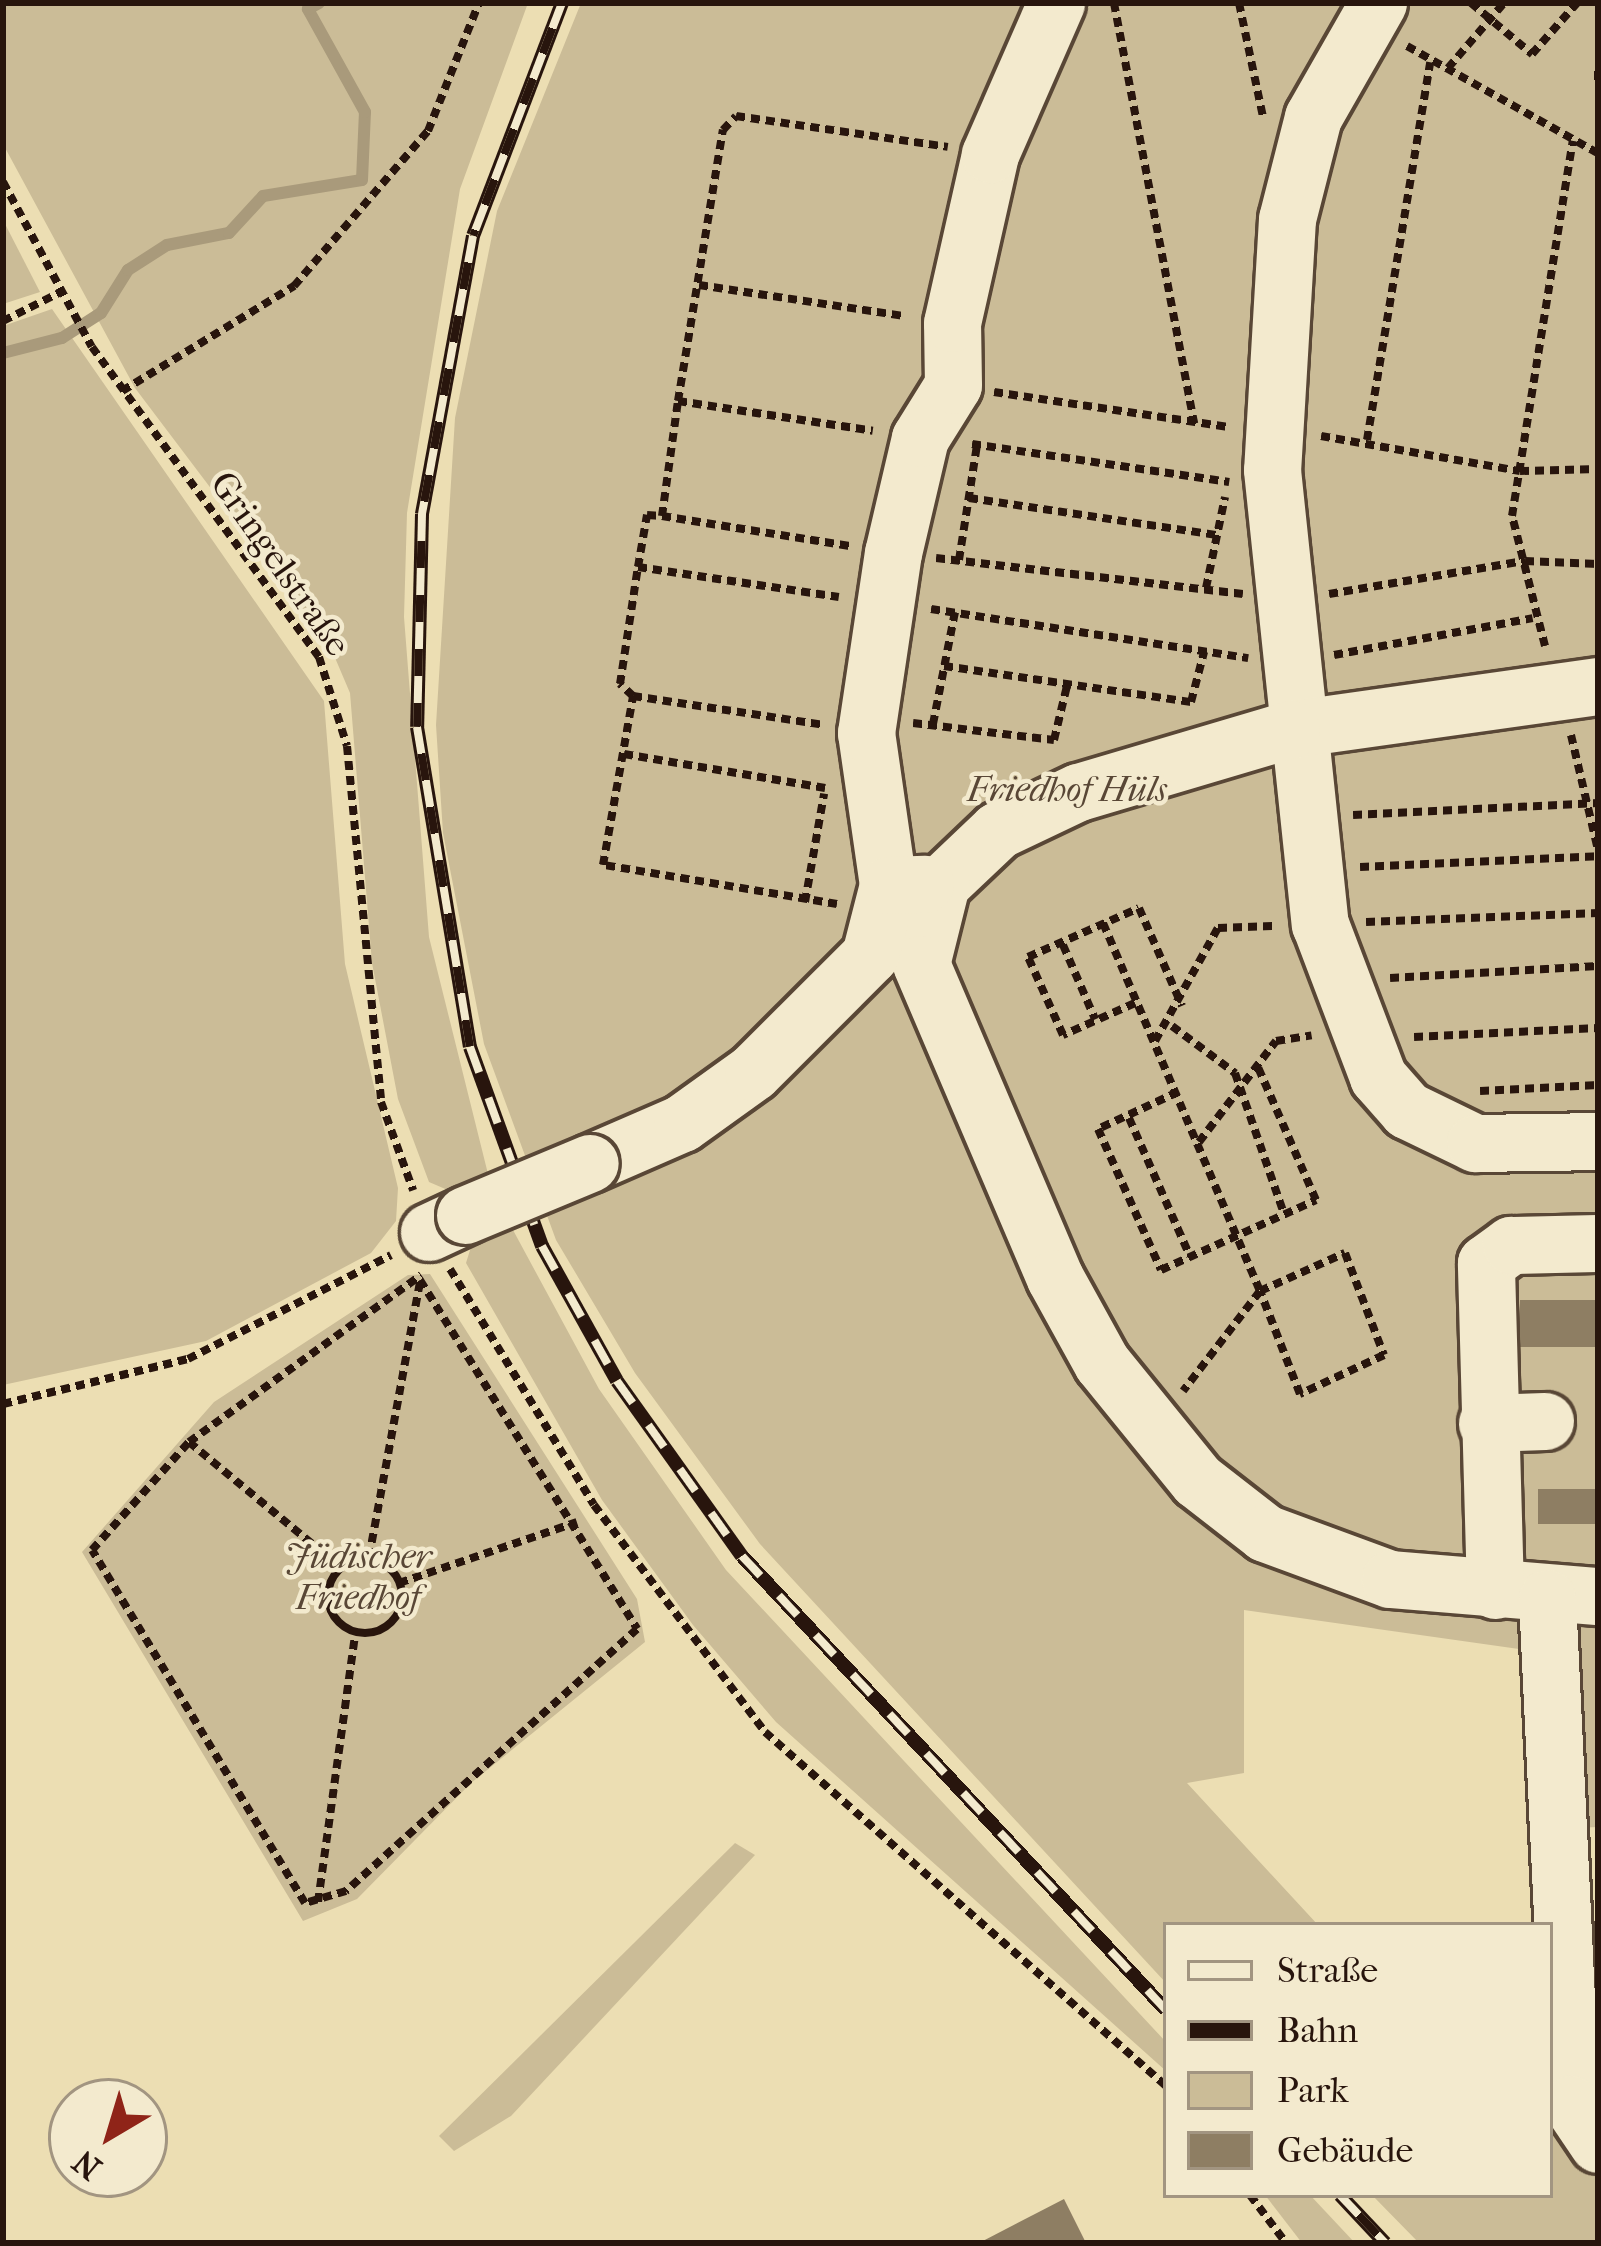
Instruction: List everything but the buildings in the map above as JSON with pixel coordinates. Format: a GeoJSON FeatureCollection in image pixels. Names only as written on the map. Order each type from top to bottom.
{"type":"FeatureCollection","features":[{"type":"Feature","properties":{"kind":"lane"},"geometry":{"type":"LineString","coordinates":[[1056,3],[990,154],[952,323],[953,385],[920,438],[851,734],[900,919],[1055,1278],[1155,1427],[1197,1480],[1265,1533],[1390,1579],[1547,1595]]}},
{"type":"Feature","properties":{"kind":"lane"},"geometry":{"type":"LineString","coordinates":[[1373,11],[1294,168],[1271,470],[1287,601],[1291,729],[1306,844],[1353,1016],[1397,1094],[1434,1132],[1474,1142],[1598,1141]]}},
{"type":"Feature","properties":{"kind":"lane"},"geometry":{"type":"LineString","coordinates":[[438,1242],[590,1163],[682,1123],[753,1072],[900,919],[998,830],[1078,792],[1291,729],[1580,686]]}},
{"type":"Feature","properties":{"kind":"lane"},"geometry":{"type":"LineString","coordinates":[[1598,1243],[1511,1245],[1486,1263],[1487,1423],[1547,1595],[1571,2104],[1598,2144]]}},
{"type":"Feature","properties":{"kind":"lane"},"geometry":{"type":"LineString","coordinates":[[1487,1423],[1545,1421]]}},
{"type":"Feature","properties":{"kind":"path"},"geometry":{"type":"LineString","coordinates":[[122,391],[294,286],[428,131],[479,3]]}},
{"type":"Feature","properties":{"kind":"path"},"geometry":{"type":"LineString","coordinates":[[1114,3],[1194,423]]}},
{"type":"Feature","properties":{"kind":"path"},"geometry":{"type":"LineString","coordinates":[[1239,3],[1271,143],[1294,168]]}},
{"type":"Feature","properties":{"kind":"path"},"geometry":{"type":"LineString","coordinates":[[1471,3],[1532,54],[1577,3]]}},
{"type":"Feature","properties":{"kind":"path"},"geometry":{"type":"LineString","coordinates":[[1448,68],[1504,3]]}},
{"type":"Feature","properties":{"kind":"path"},"geometry":{"type":"LineString","coordinates":[[1373,11],[1430,62],[1598,153]]}},
{"type":"Feature","properties":{"kind":"path"},"geometry":{"type":"LineString","coordinates":[[1367,440],[1430,62]]}},
{"type":"Feature","properties":{"kind":"path"},"geometry":{"type":"LineString","coordinates":[[1598,71],[1598,83]]}},
{"type":"Feature","properties":{"kind":"path"},"geometry":{"type":"LineString","coordinates":[[662,516],[723,130],[736,116],[990,154]]}},
{"type":"Feature","properties":{"kind":"path"},"geometry":{"type":"LineString","coordinates":[[1306,844],[1598,853],[1585,803],[1580,686],[1533,617],[1512,516],[1573,141]]}},
{"type":"Feature","properties":{"kind":"path","name":"Gringelstraße"},"geometry":{"type":"LineString","coordinates":[[3,182],[58,293],[92,347],[320,657],[336,699],[381,1102],[438,1242]]}},
{"type":"Feature","properties":{"kind":"path"},"geometry":{"type":"LineString","coordinates":[[699,285],[952,323]]}},
{"type":"Feature","properties":{"kind":"path"},"geometry":{"type":"LineString","coordinates":[[3,321],[58,293]]}},
{"type":"Feature","properties":{"kind":"path"},"geometry":{"type":"LineString","coordinates":[[678,401],[1229,481],[1206,588]]}},
{"type":"Feature","properties":{"kind":"path"},"geometry":{"type":"LineString","coordinates":[[959,560],[977,445]]}},
{"type":"Feature","properties":{"kind":"path"},"geometry":{"type":"LineString","coordinates":[[969,497],[1217,535]]}},
{"type":"Feature","properties":{"kind":"path"},"geometry":{"type":"LineString","coordinates":[[1067,686],[1054,740],[933,724],[851,734],[633,696],[620,684],[647,515],[890,578],[955,613],[1288,664],[1533,617]]}},
{"type":"Feature","properties":{"kind":"path"},"geometry":{"type":"LineString","coordinates":[[638,567],[890,578],[959,560],[1287,601],[1525,561],[1598,564]]}},
{"type":"Feature","properties":{"kind":"path"},"geometry":{"type":"LineString","coordinates":[[933,724],[955,613]]}},
{"type":"Feature","properties":{"kind":"path"},"geometry":{"type":"LineString","coordinates":[[944,667],[1191,702],[1204,652]]}},
{"type":"Feature","properties":{"kind":"path"},"geometry":{"type":"LineString","coordinates":[[633,696],[603,865],[900,919]]}},
{"type":"Feature","properties":{"kind":"path"},"geometry":{"type":"LineString","coordinates":[[624,754],[825,788]]}},
{"type":"Feature","properties":{"kind":"path"},"geometry":{"type":"LineString","coordinates":[[805,902],[829,768]]}},
{"type":"Feature","properties":{"kind":"path"},"geometry":{"type":"LineString","coordinates":[[1306,844],[1598,802]]}},
{"type":"Feature","properties":{"kind":"path"},"geometry":{"type":"LineString","coordinates":[[1135,1003],[1063,1036],[1028,957],[1139,908],[1182,1006]]}},
{"type":"Feature","properties":{"kind":"path"},"geometry":{"type":"LineString","coordinates":[[1103,923],[1199,1142],[1260,1291],[1300,1394],[1384,1355],[1345,1253],[1260,1291],[1155,1427]]}},
{"type":"Feature","properties":{"kind":"path"},"geometry":{"type":"LineString","coordinates":[[1063,944],[1095,1018]]}},
{"type":"Feature","properties":{"kind":"path"},"geometry":{"type":"LineString","coordinates":[[1199,1142],[1276,1041],[1353,1016],[1598,966]]}},
{"type":"Feature","properties":{"kind":"path"},"geometry":{"type":"LineString","coordinates":[[1353,1016],[1598,1028]]}},
{"type":"Feature","properties":{"kind":"path"},"geometry":{"type":"LineString","coordinates":[[1172,1026],[1235,1073],[1285,1214]]}},
{"type":"Feature","properties":{"kind":"path"},"geometry":{"type":"LineString","coordinates":[[1178,1092],[1098,1129],[1161,1270],[1316,1200],[1257,1065]]}},
{"type":"Feature","properties":{"kind":"path"},"geometry":{"type":"LineString","coordinates":[[1397,1094],[1598,1085]]}},
{"type":"Feature","properties":{"kind":"path"},"geometry":{"type":"LineString","coordinates":[[1129,1118],[1190,1256]]}},
{"type":"Feature","properties":{"kind":"path"},"geometry":{"type":"LineString","coordinates":[[3,1404],[188,1359],[438,1242]]}},
{"type":"Feature","properties":{"kind":"path"},"geometry":{"type":"LineString","coordinates":[[438,1242],[577,1522],[633,1611],[633,1640],[462,1777],[346,1892],[305,1903],[92,1550],[189,1442],[438,1242]]}},
{"type":"Feature","properties":{"kind":"path"},"geometry":{"type":"LineString","coordinates":[[369,1556],[438,1242]]}},
{"type":"Feature","properties":{"kind":"path"},"geometry":{"type":"LineString","coordinates":[[438,1242],[594,1505],[765,1732],[1163,2083]]}},
{"type":"Feature","properties":{"kind":"path"},"geometry":{"type":"LineString","coordinates":[[189,1442],[340,1567]]}},
{"type":"Feature","properties":{"kind":"path"},"geometry":{"type":"LineString","coordinates":[[399,1582],[577,1522]]}},
{"type":"Feature","properties":{"kind":"path"},"geometry":{"type":"LineString","coordinates":[[340,1567],[369,1556]]}},
{"type":"Feature","properties":{"kind":"path"},"geometry":{"type":"LineString","coordinates":[[369,1556],[399,1582]]}},
{"type":"Feature","properties":{"kind":"path"},"geometry":{"type":"LineString","coordinates":[[317,1902],[355,1637],[332,1611],[340,1567]]}},
{"type":"Feature","properties":{"kind":"path"},"geometry":{"type":"LineString","coordinates":[[355,1637],[385,1626],[399,1582]]}},
{"type":"Feature","properties":{"kind":"path"},"geometry":{"type":"LineString","coordinates":[[1252,2198],[1286,2243]]}},
{"type":"Feature","properties":{"kind":"green space"},"geometry":{"type":"Polygon","coordinates":[[[3,3],[528,3],[460,189],[407,513],[404,617],[429,937],[490,1182],[457,1194],[429,1182],[398,1099],[372,963],[350,693],[330,646],[135,388],[3,144],[3,3]]]}},
{"type":"Feature","properties":{"kind":"green space","name":"Friedhof Hüls"},"geometry":{"type":"Polygon","coordinates":[[[581,3],[1598,3],[1598,1827],[1574,1828],[1562,1655],[1244,1610],[1244,1773],[1187,1783],[1315,1922],[1163,1922],[1163,1980],[760,1544],[635,1373],[556,1240],[484,1044],[443,833],[436,725],[455,418],[497,211],[581,3]]]}},
{"type":"Feature","properties":{"kind":"green space"},"geometry":{"type":"Polygon","coordinates":[[[3,220],[40,292],[3,304],[3,220]]]}},
{"type":"Feature","properties":{"kind":"green space"},"geometry":{"type":"Polygon","coordinates":[[[52,309],[324,701],[345,964],[398,1188],[396,1221],[371,1253],[206,1341],[3,1385],[3,326],[52,309]]]}},
{"type":"Feature","properties":{"kind":"green space"},"geometry":{"type":"Polygon","coordinates":[[[507,1219],[599,1389],[726,1570],[1163,2039],[1163,2068],[776,1722],[693,1625],[602,1500],[466,1263],[475,1234],[507,1219]]]}},
{"type":"Feature","properties":{"kind":"green space","name":"Jüdischer Friedhof"},"geometry":{"type":"Polygon","coordinates":[[[430,1274],[637,1599],[645,1642],[471,1783],[357,1899],[303,1921],[82,1552],[214,1402],[408,1275],[430,1274]]]}},
{"type":"Feature","properties":{"kind":"green space"},"geometry":{"type":"Polygon","coordinates":[[[735,1843],[755,1855],[511,2116],[454,2151],[439,2136],[735,1843]]]}},
{"type":"Feature","properties":{"kind":"green space"},"geometry":{"type":"Polygon","coordinates":[[[1553,2014],[1598,2156],[1598,2243],[1419,2243],[1375,2198],[1553,2198],[1553,2014]]]}},
{"type":"Feature","properties":{"kind":"green space"},"geometry":{"type":"Polygon","coordinates":[[[1267,2198],[1313,2198],[1355,2243],[1302,2243],[1267,2198]]]}},
{"type":"Feature","properties":{"kind":"waterway"},"geometry":{"type":"LineString","coordinates":[[3,353],[62,338],[101,313],[128,270],[167,245],[229,233],[263,196],[362,180],[365,112],[308,9],[319,3]]}},
{"type":"Feature","properties":{"kind":"railway"},"geometry":{"type":"LineString","coordinates":[[562,3],[473,236],[422,514],[417,727],[470,1047],[542,1246],[617,1381],[742,1556],[1163,2007]]}},
{"type":"Feature","properties":{"kind":"railway"},"geometry":{"type":"LineString","coordinates":[[1343,2198],[1385,2243]]}}]}
